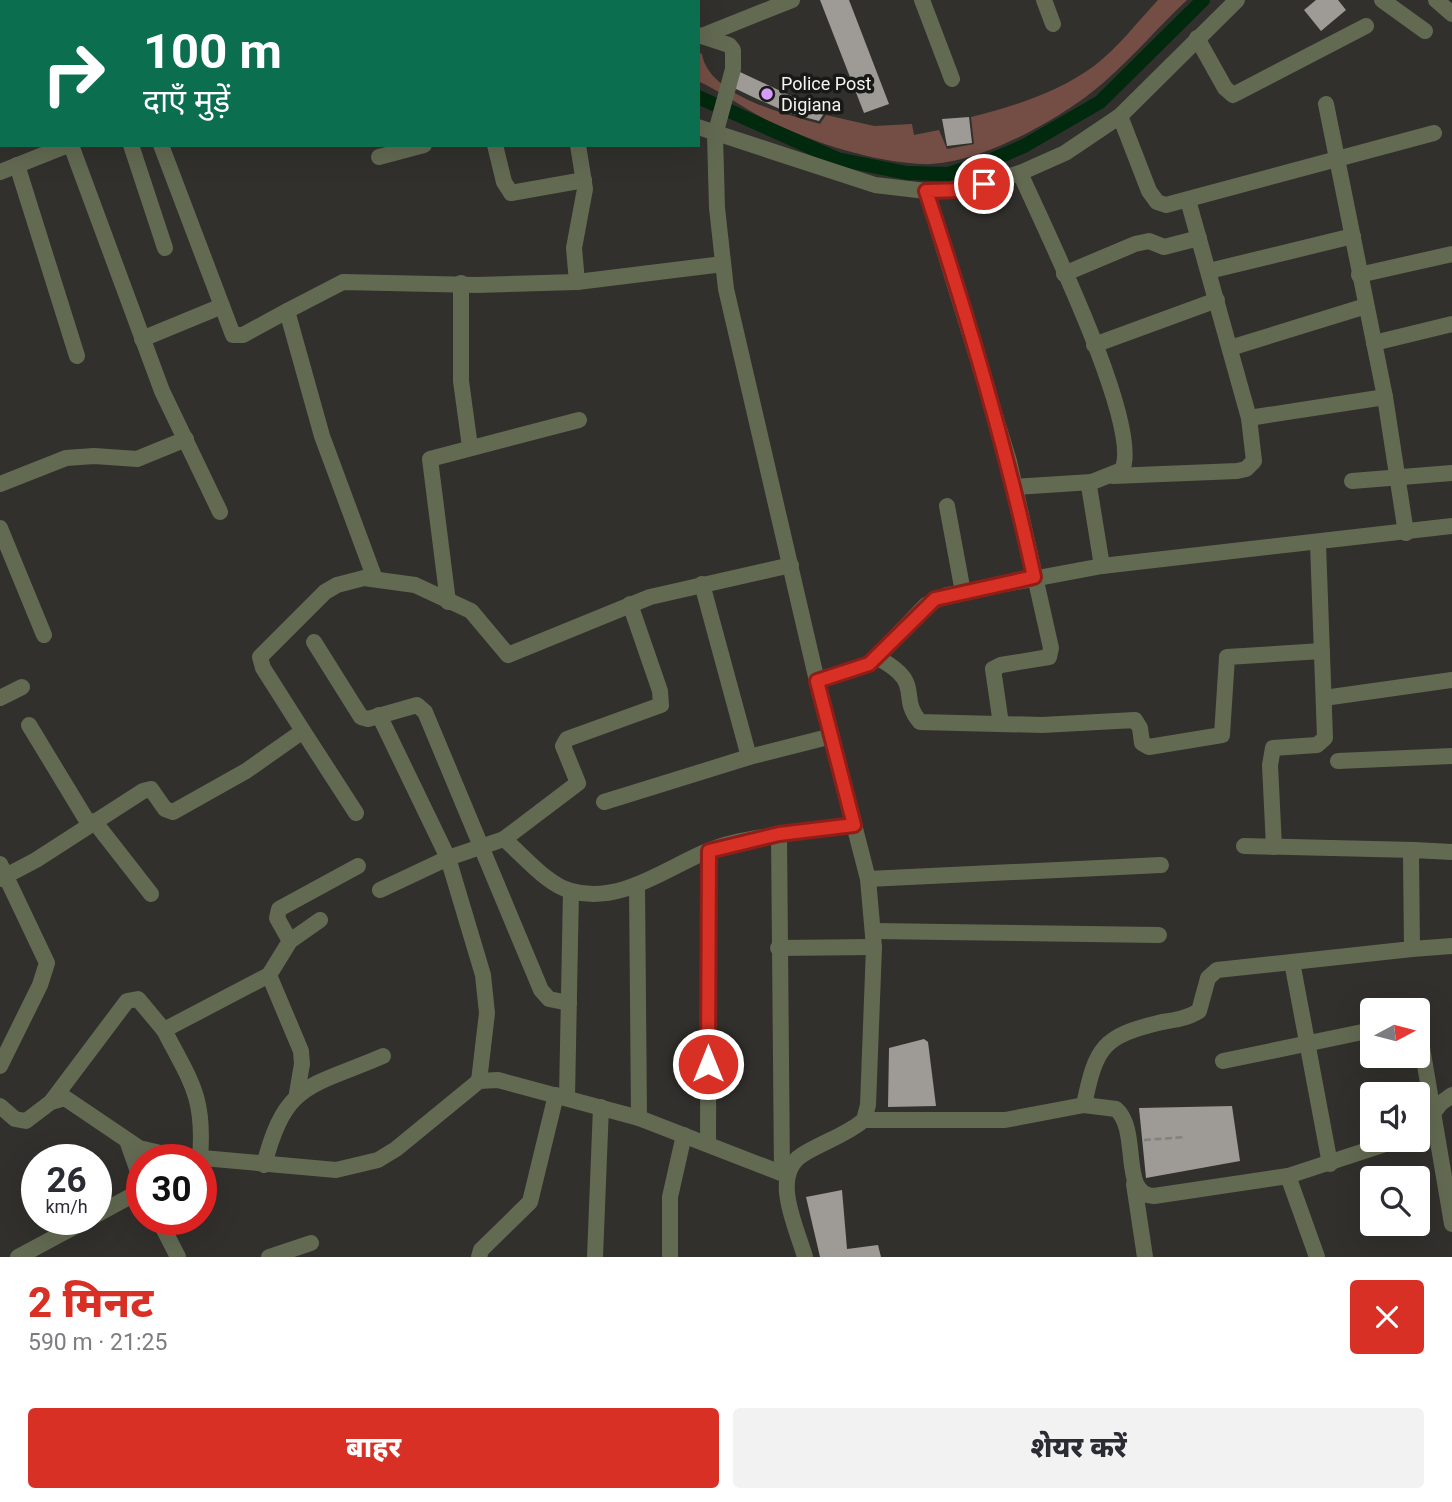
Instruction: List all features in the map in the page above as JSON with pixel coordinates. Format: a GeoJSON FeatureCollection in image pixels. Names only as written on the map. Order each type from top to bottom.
{"type":"FeatureCollection","features":[{"type":"Feature","properties":{"kind":"street"},"geometry":{"type":"LineString","coordinates":[[700,35],[792,0]]}},
{"type":"Feature","properties":{"kind":"street"},"geometry":{"type":"LineString","coordinates":[[922,0],[953,79]]}},
{"type":"Feature","properties":{"kind":"street"},"geometry":{"type":"LineString","coordinates":[[1044,0],[1053,24]]}},
{"type":"Feature","properties":{"kind":"street"},"geometry":{"type":"LineString","coordinates":[[700,128],[876,185],[926,191],[965,190],[1020,173],[1065,153],[1120,116],[1237,0]]}},
{"type":"Feature","properties":{"kind":"street"},"geometry":{"type":"LineString","coordinates":[[1382,0],[1425,32]]}},
{"type":"Feature","properties":{"kind":"street"},"geometry":{"type":"LineString","coordinates":[[1436,0],[1452,14]]}},
{"type":"Feature","properties":{"kind":"street"},"geometry":{"type":"LineString","coordinates":[[1198,38],[1224,88],[1233,94],[1366,26]]}},
{"type":"Feature","properties":{"kind":"street"},"geometry":{"type":"LineString","coordinates":[[700,35],[733,50],[733,69],[715,135],[723,264],[732,318],[817,681],[867,878],[874,939],[869,1105],[864,1120]]}},
{"type":"Feature","properties":{"kind":"street"},"geometry":{"type":"LineString","coordinates":[[1326,104],[1339,157],[1359,275],[1385,397],[1400,478],[1406,533]]}},
{"type":"Feature","properties":{"kind":"street"},"geometry":{"type":"LineString","coordinates":[[1120,116],[1149,191],[1157,202],[1166,205],[1434,133]]}},
{"type":"Feature","properties":{"kind":"street"},"geometry":{"type":"LineString","coordinates":[[0,172],[65,147]]}},
{"type":"Feature","properties":{"kind":"street"},"geometry":{"type":"LineString","coordinates":[[71,147],[162,391],[220,512]]}},
{"type":"Feature","properties":{"kind":"street"},"geometry":{"type":"LineString","coordinates":[[132,147],[165,248]]}},
{"type":"Feature","properties":{"kind":"street"},"geometry":{"type":"LineString","coordinates":[[163,147],[230,329],[237,336],[343,282],[577,282],[723,264]]}},
{"type":"Feature","properties":{"kind":"street"},"geometry":{"type":"LineString","coordinates":[[379,157],[416,147]]}},
{"type":"Feature","properties":{"kind":"street"},"geometry":{"type":"LineString","coordinates":[[495,147],[504,182],[511,193],[584,180]]}},
{"type":"Feature","properties":{"kind":"street"},"geometry":{"type":"LineString","coordinates":[[577,282],[574,248],[584,200],[584,180],[578,147]]}},
{"type":"Feature","properties":{"kind":"street"},"geometry":{"type":"LineString","coordinates":[[17,165],[77,356]]}},
{"type":"Feature","properties":{"kind":"street"},"geometry":{"type":"LineString","coordinates":[[1020,173],[1111,384],[1125,434],[1126,461],[1122,470],[1113,476]]}},
{"type":"Feature","properties":{"kind":"street"},"geometry":{"type":"LineString","coordinates":[[926,191],[967,316],[1014,486],[1051,654],[1043,659],[1001,665],[993,669],[1001,724]]}},
{"type":"Feature","properties":{"kind":"street"},"geometry":{"type":"LineString","coordinates":[[1014,486],[1092,481],[1113,476],[1246,469],[1254,461],[1249,418],[1188,200]]}},
{"type":"Feature","properties":{"kind":"street"},"geometry":{"type":"LineString","coordinates":[[1209,271],[1353,236]]}},
{"type":"Feature","properties":{"kind":"street"},"geometry":{"type":"LineString","coordinates":[[1064,274],[1142,242],[1149,241],[1164,247],[1199,238]]}},
{"type":"Feature","properties":{"kind":"street"},"geometry":{"type":"LineString","coordinates":[[1359,275],[1452,254]]}},
{"type":"Feature","properties":{"kind":"street"},"geometry":{"type":"LineString","coordinates":[[461,283],[461,381],[470,446]]}},
{"type":"Feature","properties":{"kind":"street"},"geometry":{"type":"LineString","coordinates":[[1094,345],[1217,300]]}},
{"type":"Feature","properties":{"kind":"street"},"geometry":{"type":"LineString","coordinates":[[142,338],[222,306]]}},
{"type":"Feature","properties":{"kind":"street"},"geometry":{"type":"LineString","coordinates":[[1230,348],[1366,306]]}},
{"type":"Feature","properties":{"kind":"street"},"geometry":{"type":"LineString","coordinates":[[287,311],[322,436],[375,579]]}},
{"type":"Feature","properties":{"kind":"street"},"geometry":{"type":"LineString","coordinates":[[1374,343],[1452,324]]}},
{"type":"Feature","properties":{"kind":"street"},"geometry":{"type":"LineString","coordinates":[[1249,418],[1385,397]]}},
{"type":"Feature","properties":{"kind":"street"},"geometry":{"type":"LineString","coordinates":[[448,602],[429,463],[434,455],[579,420]]}},
{"type":"Feature","properties":{"kind":"street"},"geometry":{"type":"LineString","coordinates":[[0,484],[66,457],[137,459],[186,439]]}},
{"type":"Feature","properties":{"kind":"street"},"geometry":{"type":"LineString","coordinates":[[1352,481],[1452,473]]}},
{"type":"Feature","properties":{"kind":"street"},"geometry":{"type":"LineString","coordinates":[[1092,481],[1089,486],[1090,501],[1102,566]]}},
{"type":"Feature","properties":{"kind":"street"},"geometry":{"type":"LineString","coordinates":[[947,506],[963,592]]}},
{"type":"Feature","properties":{"kind":"street"},"geometry":{"type":"LineString","coordinates":[[817,681],[859,669],[878,658],[926,605],[935,599],[963,592],[1102,566],[1318,544],[1452,526]]}},
{"type":"Feature","properties":{"kind":"street"},"geometry":{"type":"LineString","coordinates":[[0,528],[44,635]]}},
{"type":"Feature","properties":{"kind":"street"},"geometry":{"type":"LineString","coordinates":[[1274,847],[1271,752],[1277,746],[1309,747],[1323,743],[1326,732],[1318,544]]}},
{"type":"Feature","properties":{"kind":"street"},"geometry":{"type":"LineString","coordinates":[[356,813],[263,668],[260,657],[325,592],[354,579],[415,585],[477,616],[496,644],[508,655],[526,650],[631,604],[702,584],[791,565]]}},
{"type":"Feature","properties":{"kind":"street"},"geometry":{"type":"LineString","coordinates":[[702,584],[749,757]]}},
{"type":"Feature","properties":{"kind":"street"},"geometry":{"type":"LineString","coordinates":[[380,890],[448,858],[504,839],[578,783],[563,746],[567,739],[661,705],[660,691],[631,604]]}},
{"type":"Feature","properties":{"kind":"street"},"geometry":{"type":"LineString","coordinates":[[314,642],[358,714],[364,719],[411,705],[421,707],[541,990],[549,999],[569,1003]]}},
{"type":"Feature","properties":{"kind":"street"},"geometry":{"type":"LineString","coordinates":[[878,658],[897,668],[906,678],[920,722],[1001,724],[1135,720],[1140,728],[1142,743],[1149,747],[1219,738],[1225,731],[1227,657],[1322,651]]}},
{"type":"Feature","properties":{"kind":"street"},"geometry":{"type":"LineString","coordinates":[[1324,698],[1452,680]]}},
{"type":"Feature","properties":{"kind":"street"},"geometry":{"type":"LineString","coordinates":[[0,698],[22,687]]}},
{"type":"Feature","properties":{"kind":"street"},"geometry":{"type":"LineString","coordinates":[[379,715],[448,858],[486,995],[479,1081]]}},
{"type":"Feature","properties":{"kind":"street"},"geometry":{"type":"LineString","coordinates":[[29,725],[92,823],[151,894]]}},
{"type":"Feature","properties":{"kind":"street"},"geometry":{"type":"LineString","coordinates":[[0,1066],[40,985],[47,963],[2,873],[147,789],[154,792],[165,809],[173,812],[246,771],[303,732]]}},
{"type":"Feature","properties":{"kind":"street"},"geometry":{"type":"LineString","coordinates":[[604,802],[749,757],[832,736]]}},
{"type":"Feature","properties":{"kind":"street"},"geometry":{"type":"LineString","coordinates":[[1338,761],[1452,756]]}},
{"type":"Feature","properties":{"kind":"street"},"geometry":{"type":"LineString","coordinates":[[504,839],[560,887],[570,891],[600,893],[637,884],[709,851],[779,834],[854,825]]}},
{"type":"Feature","properties":{"kind":"street"},"geometry":{"type":"LineString","coordinates":[[779,834],[778,948],[784,1174],[805,1257]]}},
{"type":"Feature","properties":{"kind":"street"},"geometry":{"type":"LineString","coordinates":[[1244,846],[1452,852]]}},
{"type":"Feature","properties":{"kind":"street"},"geometry":{"type":"LineString","coordinates":[[1412,949],[1411,857],[1414,850]]}},
{"type":"Feature","properties":{"kind":"street"},"geometry":{"type":"LineString","coordinates":[[708,1144],[709,851]]}},
{"type":"Feature","properties":{"kind":"street"},"geometry":{"type":"LineString","coordinates":[[867,878],[1160,865]]}},
{"type":"Feature","properties":{"kind":"street"},"geometry":{"type":"LineString","coordinates":[[290,940],[277,918],[279,909],[358,866]]}},
{"type":"Feature","properties":{"kind":"street"},"geometry":{"type":"LineString","coordinates":[[637,884],[639,1118]]}},
{"type":"Feature","properties":{"kind":"street"},"geometry":{"type":"LineString","coordinates":[[479,1257],[481,1250],[530,1202],[561,1096],[569,1003],[570,891]]}},
{"type":"Feature","properties":{"kind":"street"},"geometry":{"type":"LineString","coordinates":[[164,1030],[269,975],[290,940],[320,920]]}},
{"type":"Feature","properties":{"kind":"street"},"geometry":{"type":"LineString","coordinates":[[778,948],[874,939],[1158,935]]}},
{"type":"Feature","properties":{"kind":"street"},"geometry":{"type":"LineString","coordinates":[[1084,1105],[1092,1065],[1106,1042],[1127,1030],[1188,1017],[1199,1011],[1208,978],[1217,970],[1452,946]]}},
{"type":"Feature","properties":{"kind":"street"},"geometry":{"type":"LineString","coordinates":[[1292,962],[1330,1164]]}},
{"type":"Feature","properties":{"kind":"street"},"geometry":{"type":"LineString","coordinates":[[264,1165],[280,1115],[297,1093],[302,1064],[301,1051],[269,975]]}},
{"type":"Feature","properties":{"kind":"street"},"geometry":{"type":"LineString","coordinates":[[0,1105],[15,1119],[26,1121],[51,1102],[127,1001],[138,999],[164,1030],[199,1101],[201,1144]]}},
{"type":"Feature","properties":{"kind":"street"},"geometry":{"type":"LineString","coordinates":[[1223,1061],[1360,1032]]}},
{"type":"Feature","properties":{"kind":"street"},"geometry":{"type":"LineString","coordinates":[[297,1093],[383,1056]]}},
{"type":"Feature","properties":{"kind":"street"},"geometry":{"type":"LineString","coordinates":[[1426,1068],[1452,1224]]}},
{"type":"Feature","properties":{"kind":"street"},"geometry":{"type":"LineString","coordinates":[[217,1160],[336,1170],[378,1160],[396,1149],[479,1081],[499,1080],[639,1118],[784,1174]]}},
{"type":"Feature","properties":{"kind":"street"},"geometry":{"type":"LineString","coordinates":[[1430,1117],[1452,1095]]}},
{"type":"Feature","properties":{"kind":"street"},"geometry":{"type":"LineString","coordinates":[[51,1102],[65,1098],[76,1103],[131,1144]]}},
{"type":"Feature","properties":{"kind":"street"},"geometry":{"type":"LineString","coordinates":[[784,1174],[801,1156],[864,1120],[1005,1121],[1084,1105],[1116,1109],[1122,1114],[1131,1141],[1133,1178],[1145,1257]]}},
{"type":"Feature","properties":{"kind":"street"},"geometry":{"type":"LineString","coordinates":[[595,1257],[601,1107]]}},
{"type":"Feature","properties":{"kind":"street"},"geometry":{"type":"LineString","coordinates":[[670,1257],[670,1197],[684,1135]]}},
{"type":"Feature","properties":{"kind":"street"},"geometry":{"type":"LineString","coordinates":[[1133,1178],[1144,1196],[1154,1196],[1288,1176],[1364,1152]]}},
{"type":"Feature","properties":{"kind":"street"},"geometry":{"type":"LineString","coordinates":[[1288,1176],[1317,1257]]}},
{"type":"Feature","properties":{"kind":"street"},"geometry":{"type":"LineString","coordinates":[[18,1257],[59,1235]]}},
{"type":"Feature","properties":{"kind":"street"},"geometry":{"type":"LineString","coordinates":[[166,1235],[177,1257]]}},
{"type":"Feature","properties":{"kind":"street"},"geometry":{"type":"LineString","coordinates":[[270,1257],[311,1243]]}},
{"type":"Feature","properties":{"kind":"path"},"geometry":{"type":"LineString","coordinates":[[1131,1141],[1186,1137]]}},
{"type":"Feature","properties":{"kind":"shaded area"},"geometry":{"type":"Polygon","coordinates":[[[1158,0],[1187,0],[1086,97],[1018,138],[967,158],[943,163],[921,164],[883,159],[826,144],[773,123],[700,82],[700,53],[718,81],[733,92],[769,109],[820,124],[826,115],[874,126],[912,124],[914,135],[939,130],[947,149],[974,144],[971,117],[1035,98],[1065,84],[1094,66],[1120,43],[1158,0]]]}},
{"type":"Feature","properties":{"kind":"building"},"geometry":{"type":"Polygon","coordinates":[[[820,0],[849,0],[889,104],[864,113],[820,0]]]}},
{"type":"Feature","properties":{"kind":"building"},"geometry":{"type":"Polygon","coordinates":[[[1316,0],[1338,0],[1346,10],[1321,31],[1304,10],[1316,0]]]}},
{"type":"Feature","properties":{"kind":"building","name":"Police Post Digiana"},"geometry":{"type":"Polygon","coordinates":[[[740,72],[825,112],[819,121],[789,113],[755,98],[732,87],[740,72]]]}},
{"type":"Feature","properties":{"kind":"building"},"geometry":{"type":"Polygon","coordinates":[[[969,117],[972,143],[947,146],[942,119],[969,117]]]}},
{"type":"Feature","properties":{"kind":"building"},"geometry":{"type":"Polygon","coordinates":[[[924,1039],[928,1042],[936,1106],[888,1107],[889,1048],[924,1039]]]}},
{"type":"Feature","properties":{"kind":"building"},"geometry":{"type":"Polygon","coordinates":[[[1232,1106],[1240,1161],[1146,1178],[1139,1108],[1232,1106]]]}},
{"type":"Feature","properties":{"kind":"building"},"geometry":{"type":"Polygon","coordinates":[[[842,1190],[847,1249],[878,1245],[881,1257],[820,1257],[806,1197],[842,1190]]]}},
{"type":"Feature","properties":{"kind":"waterway"},"geometry":{"type":"LineString","coordinates":[[700,98],[837,159],[907,173],[948,174],[987,162],[1024,146],[1100,102],[1203,0]]}},
{"type":"Feature","properties":{"kind":"place","name":"Police Post Digiana"},"geometry":{"type":"Point","coordinates":[767,94]}},
{"type":"Feature","properties":{"kind":"route"},"geometry":{"type":"LineString","coordinates":[[708,1064],[709,851],[732,843],[779,834],[854,825],[817,681],[859,669],[878,658],[918,612],[935,599],[1034,577],[1009,461],[967,316],[926,191],[965,190],[984,184]]}}]}
